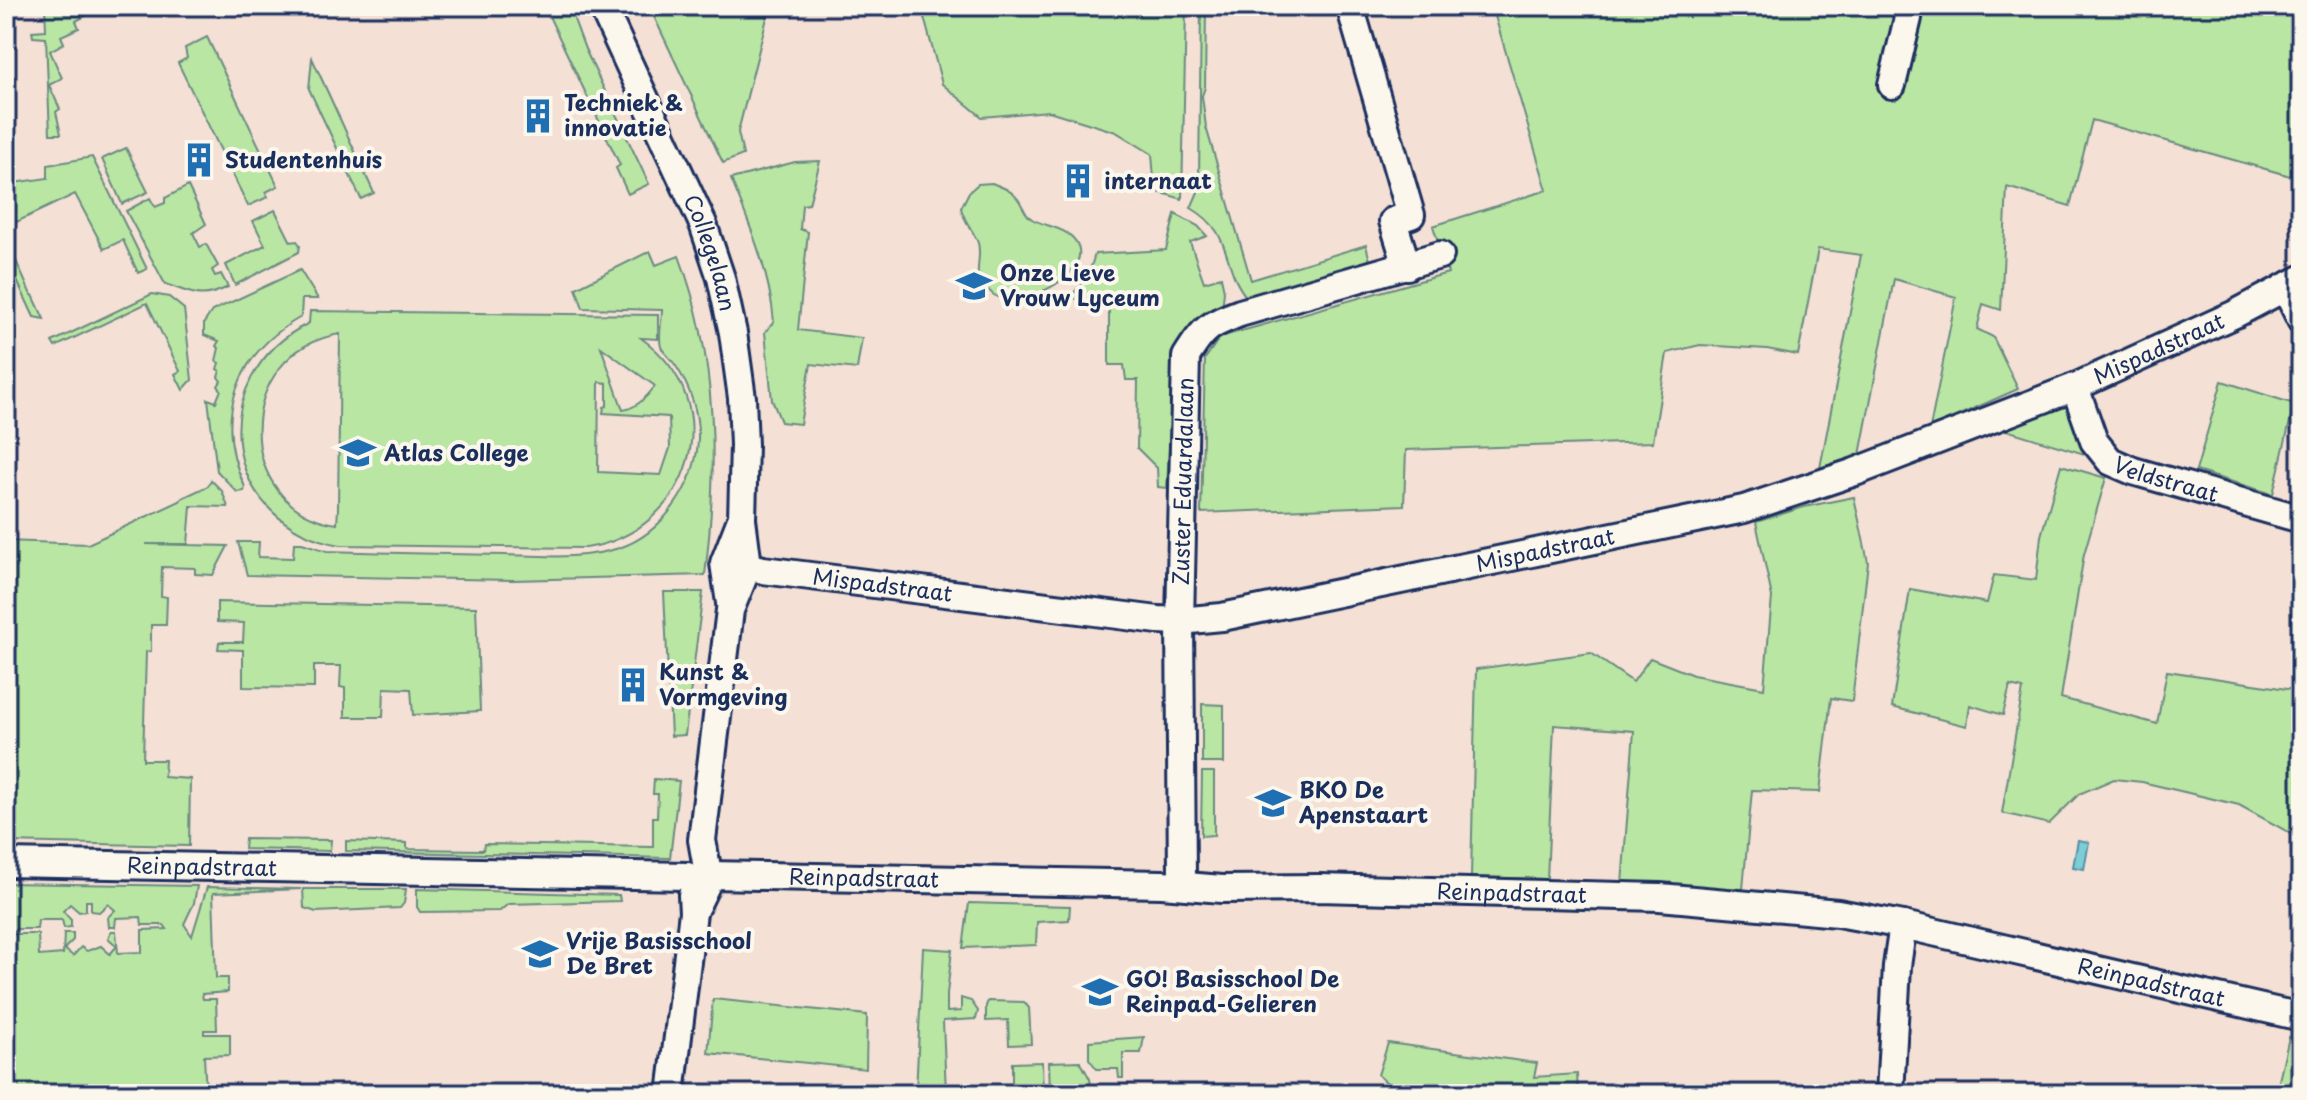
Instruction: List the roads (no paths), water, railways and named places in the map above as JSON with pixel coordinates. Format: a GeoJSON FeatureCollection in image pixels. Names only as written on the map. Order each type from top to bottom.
{"type":"FeatureCollection","features":[{"type":"Feature","properties":{"kind":"street","name":"Collegelaan"},"geometry":{"type":"LineString","coordinates":[[602,6],[692,198],[721,278],[742,398],[744,445],[738,564],[702,840],[702,875],[693,912],[671,1094]]}},
{"type":"Feature","properties":{"kind":"street"},"geometry":{"type":"LineString","coordinates":[[1350,6],[1411,215],[1393,221],[1407,266]]}},
{"type":"Feature","properties":{"kind":"street"},"geometry":{"type":"LineString","coordinates":[[1892,85],[1908,18],[1905,6]]}},
{"type":"Feature","properties":{"kind":"street","name":"Zuster Eduardalaan"},"geometry":{"type":"LineString","coordinates":[[1180,885],[1180,621],[1186,357],[1199,335],[1210,324],[1440,255]]}},
{"type":"Feature","properties":{"kind":"street"},"geometry":{"type":"LineString","coordinates":[[2293,283],[2301,320]]}},
{"type":"Feature","properties":{"kind":"street","name":"Mispadstraat"},"geometry":{"type":"LineString","coordinates":[[738,564],[778,572],[1180,621],[1222,617],[1744,509],[1855,472],[2075,387],[2235,314],[2293,283]]}},
{"type":"Feature","properties":{"kind":"street","name":"Veldstraat"},"geometry":{"type":"LineString","coordinates":[[2075,387],[2094,441],[2110,461],[2133,471],[2301,519]]}},
{"type":"Feature","properties":{"kind":"street","name":"Reinpadstraat"},"geometry":{"type":"LineString","coordinates":[[6,863],[1660,897],[1838,913],[1903,925],[2301,1017]]}},
{"type":"Feature","properties":{"kind":"street"},"geometry":{"type":"LineString","coordinates":[[1890,1094],[1897,966],[1903,925]]}},
{"type":"Feature","properties":{"kind":"water"},"geometry":{"type":"Polygon","coordinates":[[[2078,840],[2089,842],[2084,869],[2073,867],[2078,840]]]}},
{"type":"Feature","properties":{"kind":"place","name":"Techniek & innovatie"},"geometry":{"type":"Point","coordinates":[538,116]}},
{"type":"Feature","properties":{"kind":"place","name":"Studentenhuis"},"geometry":{"type":"Point","coordinates":[199,160]}},
{"type":"Feature","properties":{"kind":"place","name":"internaat"},"geometry":{"type":"Point","coordinates":[1078,181]}},
{"type":"Feature","properties":{"kind":"place","name":"Onze Lieve Vrouw Lyceum"},"geometry":{"type":"Point","coordinates":[974,286]}},
{"type":"Feature","properties":{"kind":"place","name":"Atlas College"},"geometry":{"type":"Point","coordinates":[358,453]}},
{"type":"Feature","properties":{"kind":"place","name":"Kunst & Vormgeving"},"geometry":{"type":"Point","coordinates":[633,685]}},
{"type":"Feature","properties":{"kind":"place","name":"BKO De Apenstaart"},"geometry":{"type":"Point","coordinates":[1273,803]}},
{"type":"Feature","properties":{"kind":"place","name":"Vrije Basisschool De Bret"},"geometry":{"type":"Point","coordinates":[540,954]}},
{"type":"Feature","properties":{"kind":"place","name":"GO! Basisschool De Reinpad-Gelieren"},"geometry":{"type":"Point","coordinates":[1100,992]}}]}
